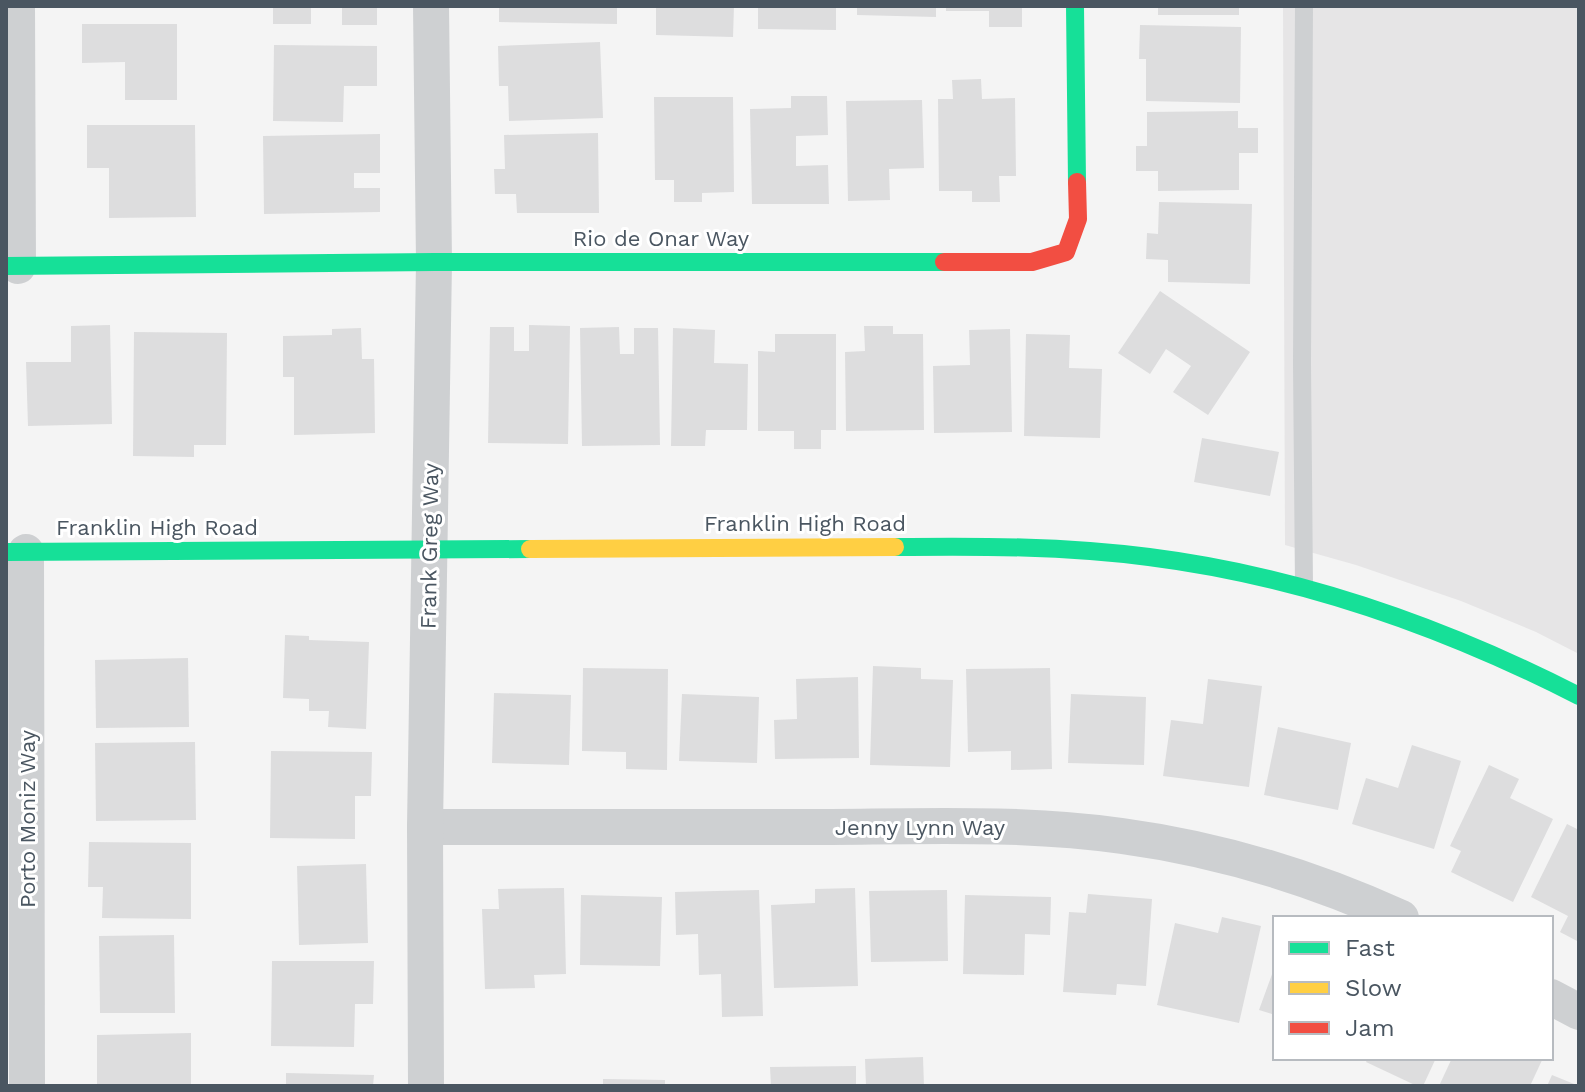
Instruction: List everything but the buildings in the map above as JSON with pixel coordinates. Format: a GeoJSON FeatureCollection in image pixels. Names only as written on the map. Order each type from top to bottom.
{"type":"FeatureCollection","features":[{"type":"Feature","properties":{"kind":"street"},"geometry":{"type":"LineString","coordinates":[[12,266],[17,6]]}},
{"type":"Feature","properties":{"kind":"street","name":"Frank Greg Way"},"geometry":{"type":"LineString","coordinates":[[426,1086],[425,827],[434,262],[431,6]]}},
{"type":"Feature","properties":{"kind":"street","name":"Rio de Onar Way"},"geometry":{"type":"LineString","coordinates":[[12,266],[1032,262],[1066,252],[1078,219],[1075,6]]}},
{"type":"Feature","properties":{"kind":"street","name":"Franklin High Road"},"geometry":{"type":"LineString","coordinates":[[16,552],[1007,546],[1082,550],[1192,564],[1304,587],[1448,635],[1579,696]]}},
{"type":"Feature","properties":{"kind":"street","name":"Porto Moniz Way"},"geometry":{"type":"LineString","coordinates":[[16,552],[16,830],[27,1086]]}},
{"type":"Feature","properties":{"kind":"street","name":"Jenny Lynn Way"},"geometry":{"type":"LineString","coordinates":[[425,827],[1017,827],[1121,835],[1190,848],[1295,875],[1397,916]]}},
{"type":"Feature","properties":{"kind":"street"},"geometry":{"type":"LineString","coordinates":[[1553,998],[1579,1012]]}},
{"type":"Feature","properties":{"kind":"lane"},"geometry":{"type":"LineString","coordinates":[[1304,6],[1304,587]]}},
{"type":"Feature","properties":{"kind":"shaded area"},"geometry":{"type":"Polygon","coordinates":[[[1283,6],[1579,6],[1579,654],[1536,632],[1461,601],[1356,565],[1285,545],[1283,6]]]}},
{"type":"Feature","properties":{"kind":"traffic: fast"},"geometry":{"type":"LineString","coordinates":[[1075,6],[1077,182]]}},
{"type":"Feature","properties":{"kind":"traffic: fast"},"geometry":{"type":"LineString","coordinates":[[6,266],[944,262]]}},
{"type":"Feature","properties":{"kind":"traffic: fast"},"geometry":{"type":"LineString","coordinates":[[895,547],[1085,551],[1149,557],[1260,577],[1315,591],[1423,627],[1579,696]]}},
{"type":"Feature","properties":{"kind":"traffic: fast"},"geometry":{"type":"LineString","coordinates":[[6,552],[530,549]]}},
{"type":"Feature","properties":{"kind":"traffic: slow"},"geometry":{"type":"LineString","coordinates":[[530,549],[895,547]]}},
{"type":"Feature","properties":{"kind":"traffic: jam"},"geometry":{"type":"LineString","coordinates":[[944,262],[1032,262],[1066,252],[1078,219],[1077,182]]}}]}
